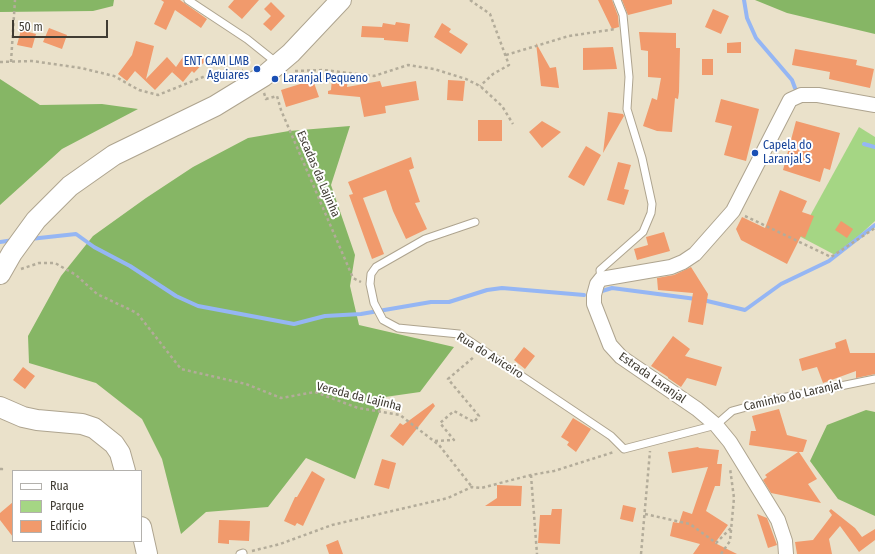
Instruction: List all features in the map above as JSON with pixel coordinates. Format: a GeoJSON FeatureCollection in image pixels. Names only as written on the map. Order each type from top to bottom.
{"type":"FeatureCollection","features":[{"type":"Feature","properties":{"kind":"main road"},"geometry":{"type":"LineString","coordinates":[[9,272],[23,236],[50,204],[92,169],[114,155],[228,99],[285,59],[341,0]]}},
{"type":"Feature","properties":{"kind":"main road"},"geometry":{"type":"LineString","coordinates":[[0,407],[23,417],[37,420],[82,424],[94,428],[114,444],[120,453],[125,470]]}},
{"type":"Feature","properties":{"kind":"main road"},"geometry":{"type":"LineString","coordinates":[[142,532],[147,554]]}},
{"type":"Feature","properties":{"kind":"street"},"geometry":{"type":"LineString","coordinates":[[601,279],[671,266],[682,262],[695,254],[733,211],[790,100],[801,95],[818,96],[875,105]]}},
{"type":"Feature","properties":{"kind":"street","name":"Estrada Laranjal"},"geometry":{"type":"LineString","coordinates":[[601,279],[597,284],[594,304],[610,345],[621,357],[697,409],[716,425],[730,442],[778,520],[785,541],[786,554]]}},
{"type":"Feature","properties":{"kind":"lane"},"geometry":{"type":"LineString","coordinates":[[188,0],[247,39],[285,59]]}},
{"type":"Feature","properties":{"kind":"lane"},"geometry":{"type":"LineString","coordinates":[[601,279],[600,270],[643,232],[651,213],[652,204],[642,158],[627,109],[629,77],[623,15],[617,0]]}},
{"type":"Feature","properties":{"kind":"lane"},"geometry":{"type":"LineString","coordinates":[[370,284],[371,274],[376,267],[406,249],[443,232],[475,222]]}},
{"type":"Feature","properties":{"kind":"lane","name":"Rua do Aviceiro"},"geometry":{"type":"LineString","coordinates":[[370,284],[378,311],[383,320],[389,324],[398,328],[459,334],[484,349],[611,436],[624,449]]}},
{"type":"Feature","properties":{"kind":"lane","name":"Caminho do Laranjal"},"geometry":{"type":"LineString","coordinates":[[716,425],[732,411],[780,398],[875,379]]}},
{"type":"Feature","properties":{"kind":"lane"},"geometry":{"type":"LineString","coordinates":[[624,449],[716,425]]}},
{"type":"Feature","properties":{"kind":"path"},"geometry":{"type":"LineString","coordinates":[[11,62],[15,0]]}},
{"type":"Feature","properties":{"kind":"path"},"geometry":{"type":"LineString","coordinates":[[470,0],[490,14],[509,65],[493,74],[480,86]]}},
{"type":"Feature","properties":{"kind":"path"},"geometry":{"type":"LineString","coordinates":[[506,55],[569,36],[624,28]]}},
{"type":"Feature","properties":{"kind":"path"},"geometry":{"type":"LineString","coordinates":[[285,59],[296,71],[324,70],[374,76],[408,65],[434,69],[466,79],[480,86],[502,106],[513,124]]}},
{"type":"Feature","properties":{"kind":"path"},"geometry":{"type":"LineString","coordinates":[[0,62],[32,61],[81,68],[114,76],[158,96],[203,78],[237,70],[250,69],[244,73]]}},
{"type":"Feature","properties":{"kind":"path","name":"Escadas da Lajinha"},"geometry":{"type":"LineString","coordinates":[[258,93],[263,90],[266,99],[277,96],[281,110],[353,278],[370,284]]}},
{"type":"Feature","properties":{"kind":"path"},"geometry":{"type":"LineString","coordinates":[[733,211],[832,257],[875,228]]}},
{"type":"Feature","properties":{"kind":"path","name":"Vereda da Lajinha"},"geometry":{"type":"LineString","coordinates":[[9,272],[39,263],[55,263],[76,275],[97,294],[137,313],[181,369],[246,384],[281,398],[315,392],[358,408],[400,415],[439,445],[472,487]]}},
{"type":"Feature","properties":{"kind":"path"},"geometry":{"type":"LineString","coordinates":[[434,441],[454,440],[440,423],[454,411],[474,422],[479,416],[448,379],[484,349]]}},
{"type":"Feature","properties":{"kind":"path"},"geometry":{"type":"LineString","coordinates":[[641,554],[649,453],[655,441]]}},
{"type":"Feature","properties":{"kind":"path"},"geometry":{"type":"LineString","coordinates":[[721,554],[730,541],[732,526],[734,498],[729,453],[730,442]]}},
{"type":"Feature","properties":{"kind":"path"},"geometry":{"type":"LineString","coordinates":[[242,554],[280,544],[332,525],[448,498],[472,487],[481,488],[554,470],[624,449]]}},
{"type":"Feature","properties":{"kind":"path"},"geometry":{"type":"LineString","coordinates":[[531,475],[537,554]]}},
{"type":"Feature","properties":{"kind":"path"},"geometry":{"type":"LineString","coordinates":[[645,514],[690,524],[716,543],[732,526]]}},
{"type":"Feature","properties":{"kind":"green space"},"geometry":{"type":"Polygon","coordinates":[[[0,0],[114,0],[113,6],[93,11],[0,12],[0,0]]]}},
{"type":"Feature","properties":{"kind":"green space"},"geometry":{"type":"Polygon","coordinates":[[[755,0],[875,0],[875,34],[787,13],[755,0]]]}},
{"type":"Feature","properties":{"kind":"green space"},"geometry":{"type":"Polygon","coordinates":[[[0,79],[40,105],[102,104],[138,109],[62,149],[0,205],[0,79]]]}},
{"type":"Feature","properties":{"kind":"green space"},"geometry":{"type":"Polygon","coordinates":[[[350,126],[331,185],[355,255],[350,286],[359,325],[454,347],[420,392],[385,397],[355,479],[306,458],[268,507],[206,512],[181,534],[162,459],[142,419],[96,383],[29,363],[28,336],[61,276],[93,236],[193,167],[248,138],[289,131],[350,126]]]}},
{"type":"Feature","properties":{"kind":"green space"},"geometry":{"type":"Polygon","coordinates":[[[859,127],[875,137],[875,221],[837,256],[799,236],[859,127]]]}},
{"type":"Feature","properties":{"kind":"green space"},"geometry":{"type":"Polygon","coordinates":[[[866,410],[875,412],[875,516],[838,499],[810,461],[827,425],[866,410]]]}},
{"type":"Feature","properties":{"kind":"building"},"geometry":{"type":"Polygon","coordinates":[[[161,0],[180,0],[207,19],[201,28],[175,10],[166,30],[154,24],[164,2],[161,0]]]}},
{"type":"Feature","properties":{"kind":"building"},"geometry":{"type":"Polygon","coordinates":[[[234,0],[259,0],[242,19],[228,7],[234,0]]]}},
{"type":"Feature","properties":{"kind":"building"},"geometry":{"type":"Polygon","coordinates":[[[598,0],[612,0],[618,16],[619,27],[612,29],[598,0]]]}},
{"type":"Feature","properties":{"kind":"building"},"geometry":{"type":"Polygon","coordinates":[[[622,0],[672,0],[672,4],[628,15],[622,0]]]}},
{"type":"Feature","properties":{"kind":"building"},"geometry":{"type":"Polygon","coordinates":[[[271,2],[285,16],[271,31],[263,24],[271,16],[264,9],[271,2]]]}},
{"type":"Feature","properties":{"kind":"building"},"geometry":{"type":"Polygon","coordinates":[[[713,9],[729,16],[721,34],[705,27],[713,9]]]}},
{"type":"Feature","properties":{"kind":"building"},"geometry":{"type":"Polygon","coordinates":[[[396,22],[410,24],[408,42],[384,40],[384,38],[361,37],[362,26],[382,27],[383,23],[395,25],[396,22]]]}},
{"type":"Feature","properties":{"kind":"building"},"geometry":{"type":"Polygon","coordinates":[[[442,23],[451,29],[449,32],[468,44],[461,54],[434,37],[442,23]]]}},
{"type":"Feature","properties":{"kind":"building"},"geometry":{"type":"Polygon","coordinates":[[[49,28],[67,35],[62,49],[43,42],[49,28]]]}},
{"type":"Feature","properties":{"kind":"building"},"geometry":{"type":"Polygon","coordinates":[[[21,30],[36,34],[32,48],[17,45],[21,30]]]}},
{"type":"Feature","properties":{"kind":"building"},"geometry":{"type":"Polygon","coordinates":[[[639,32],[676,33],[676,48],[680,48],[679,92],[678,99],[675,98],[672,132],[657,131],[643,126],[652,98],[657,100],[661,78],[648,77],[648,51],[641,50],[639,32]]]}},
{"type":"Feature","properties":{"kind":"building"},"geometry":{"type":"Polygon","coordinates":[[[136,41],[154,46],[146,79],[167,57],[176,67],[185,54],[207,59],[194,73],[192,71],[183,82],[172,72],[155,90],[135,71],[127,81],[118,74],[132,55],[136,41]]]}},
{"type":"Feature","properties":{"kind":"building"},"geometry":{"type":"Polygon","coordinates":[[[741,42],[741,53],[727,53],[727,43],[741,42]]]}},
{"type":"Feature","properties":{"kind":"building"},"geometry":{"type":"Polygon","coordinates":[[[536,43],[550,68],[556,67],[559,88],[541,86],[536,43]]]}},
{"type":"Feature","properties":{"kind":"building"},"geometry":{"type":"Polygon","coordinates":[[[613,47],[617,69],[583,70],[583,48],[613,47]]]}},
{"type":"Feature","properties":{"kind":"building"},"geometry":{"type":"Polygon","coordinates":[[[795,49],[857,60],[856,65],[874,69],[870,88],[829,79],[830,72],[792,65],[795,49]]]}},
{"type":"Feature","properties":{"kind":"building"},"geometry":{"type":"Polygon","coordinates":[[[702,59],[713,59],[713,75],[702,75],[702,59]]]}},
{"type":"Feature","properties":{"kind":"building"},"geometry":{"type":"Polygon","coordinates":[[[332,77],[348,78],[347,87],[380,81],[382,87],[416,81],[419,100],[385,106],[386,113],[364,117],[360,97],[328,94],[328,91],[331,90],[332,77]]]}},
{"type":"Feature","properties":{"kind":"building"},"geometry":{"type":"Polygon","coordinates":[[[313,80],[319,97],[286,107],[281,90],[313,80]]]}},
{"type":"Feature","properties":{"kind":"building"},"geometry":{"type":"Polygon","coordinates":[[[448,80],[465,81],[463,101],[447,100],[448,80]]]}},
{"type":"Feature","properties":{"kind":"building"},"geometry":{"type":"Polygon","coordinates":[[[721,99],[759,109],[746,161],[724,155],[732,126],[715,122],[721,99]]]}},
{"type":"Feature","properties":{"kind":"building"},"geometry":{"type":"Polygon","coordinates":[[[608,112],[623,114],[624,116],[603,153],[608,112]]]}},
{"type":"Feature","properties":{"kind":"building"},"geometry":{"type":"Polygon","coordinates":[[[478,120],[502,120],[502,141],[478,141],[478,120]]]}},
{"type":"Feature","properties":{"kind":"building"},"geometry":{"type":"Polygon","coordinates":[[[542,121],[561,132],[542,148],[529,132],[542,121]]]}},
{"type":"Feature","properties":{"kind":"building"},"geometry":{"type":"Polygon","coordinates":[[[796,121],[840,133],[830,170],[824,168],[820,182],[783,170],[796,121]]]}},
{"type":"Feature","properties":{"kind":"building"},"geometry":{"type":"Polygon","coordinates":[[[586,146],[601,155],[584,186],[568,177],[586,146]]]}},
{"type":"Feature","properties":{"kind":"building"},"geometry":{"type":"Polygon","coordinates":[[[411,157],[414,168],[409,170],[420,202],[415,203],[427,229],[406,239],[393,211],[386,190],[363,198],[384,254],[372,259],[349,195],[353,194],[348,182],[411,157]]]}},
{"type":"Feature","properties":{"kind":"building"},"geometry":{"type":"Polygon","coordinates":[[[618,162],[631,165],[624,189],[629,190],[624,205],[607,200],[618,162]]]}},
{"type":"Feature","properties":{"kind":"building"},"geometry":{"type":"Polygon","coordinates":[[[780,190],[807,201],[802,212],[814,216],[805,238],[801,236],[787,264],[741,240],[736,229],[742,217],[765,228],[780,190]]]}},
{"type":"Feature","properties":{"kind":"building"},"geometry":{"type":"Polygon","coordinates":[[[841,221],[853,229],[847,238],[835,230],[841,221]]]}},
{"type":"Feature","properties":{"kind":"building"},"geometry":{"type":"Polygon","coordinates":[[[664,232],[670,251],[637,260],[634,249],[648,245],[646,237],[664,232]]]}},
{"type":"Feature","properties":{"kind":"building"},"geometry":{"type":"Polygon","coordinates":[[[691,267],[708,294],[703,325],[688,322],[693,293],[658,290],[657,278],[674,275],[691,267]]]}},
{"type":"Feature","properties":{"kind":"building"},"geometry":{"type":"Polygon","coordinates":[[[673,336],[690,349],[685,356],[722,367],[716,386],[687,378],[681,387],[651,366],[673,336]]]}},
{"type":"Feature","properties":{"kind":"building"},"geometry":{"type":"Polygon","coordinates":[[[846,339],[850,353],[875,353],[875,374],[856,378],[856,371],[823,383],[817,367],[802,371],[799,359],[836,348],[835,343],[846,339]]]}},
{"type":"Feature","properties":{"kind":"building"},"geometry":{"type":"Polygon","coordinates":[[[524,347],[535,356],[525,369],[514,360],[524,347]]]}},
{"type":"Feature","properties":{"kind":"building"},"geometry":{"type":"Polygon","coordinates":[[[23,367],[35,376],[25,389],[13,380],[23,367]]]}},
{"type":"Feature","properties":{"kind":"building"},"geometry":{"type":"Polygon","coordinates":[[[433,403],[435,406],[403,446],[390,436],[400,423],[403,425],[433,403]]]}},
{"type":"Feature","properties":{"kind":"building"},"geometry":{"type":"Polygon","coordinates":[[[779,409],[787,435],[807,440],[803,452],[799,452],[817,479],[808,484],[821,503],[771,493],[763,480],[767,477],[765,475],[798,452],[749,445],[751,431],[756,431],[752,416],[779,409]]]}},
{"type":"Feature","properties":{"kind":"building"},"geometry":{"type":"Polygon","coordinates":[[[573,418],[591,429],[576,452],[567,445],[569,442],[561,437],[573,418]]]}},
{"type":"Feature","properties":{"kind":"building"},"geometry":{"type":"Polygon","coordinates":[[[698,447],[719,450],[717,464],[722,464],[720,486],[715,486],[706,511],[728,525],[715,543],[737,554],[693,554],[700,544],[670,536],[673,522],[679,523],[683,511],[692,514],[708,467],[672,473],[668,452],[698,447]]]}},
{"type":"Feature","properties":{"kind":"building"},"geometry":{"type":"Polygon","coordinates":[[[382,459],[396,463],[389,489],[374,485],[382,459]]]}},
{"type":"Feature","properties":{"kind":"building"},"geometry":{"type":"Polygon","coordinates":[[[312,471],[325,479],[303,526],[297,523],[295,526],[284,521],[295,497],[297,497],[312,471]]]}},
{"type":"Feature","properties":{"kind":"building"},"geometry":{"type":"Polygon","coordinates":[[[497,485],[522,486],[521,506],[485,506],[497,498],[497,485]]]}},
{"type":"Feature","properties":{"kind":"building"},"geometry":{"type":"Polygon","coordinates":[[[12,503],[12,536],[0,520],[0,513],[12,503]]]}},
{"type":"Feature","properties":{"kind":"building"},"geometry":{"type":"Polygon","coordinates":[[[623,505],[636,508],[633,522],[620,519],[623,505]]]}},
{"type":"Feature","properties":{"kind":"building"},"geometry":{"type":"Polygon","coordinates":[[[552,509],[562,509],[560,544],[538,543],[540,515],[551,515],[552,509]]]}},
{"type":"Feature","properties":{"kind":"building"},"geometry":{"type":"Polygon","coordinates":[[[831,509],[855,528],[862,537],[875,529],[875,540],[859,552],[840,526],[829,539],[832,554],[797,554],[795,542],[813,540],[832,515],[829,511],[831,509]]]}},
{"type":"Feature","properties":{"kind":"building"},"geometry":{"type":"Polygon","coordinates":[[[757,514],[767,518],[777,545],[768,548],[757,514]]]}},
{"type":"Feature","properties":{"kind":"building"},"geometry":{"type":"Polygon","coordinates":[[[219,520],[250,521],[249,541],[229,540],[229,544],[218,543],[219,520]]]}},
{"type":"Feature","properties":{"kind":"building"},"geometry":{"type":"Polygon","coordinates":[[[338,540],[343,554],[329,554],[326,545],[338,540]]]}},
{"type":"Feature","properties":{"kind":"waterway"},"geometry":{"type":"LineString","coordinates":[[744,0],[747,18],[756,38],[792,80],[795,88]]}},
{"type":"Feature","properties":{"kind":"waterway"},"geometry":{"type":"LineString","coordinates":[[864,144],[875,147]]}},
{"type":"Feature","properties":{"kind":"waterway"},"geometry":{"type":"LineString","coordinates":[[703,300],[745,310],[781,284],[829,261],[875,225]]}},
{"type":"Feature","properties":{"kind":"waterway"},"geometry":{"type":"LineString","coordinates":[[30,239],[76,234],[94,247],[130,266],[176,296],[198,306],[294,324],[325,316],[361,314],[431,302],[449,302],[487,290],[502,288],[584,295]]}},
{"type":"Feature","properties":{"kind":"waterway"},"geometry":{"type":"LineString","coordinates":[[0,242],[14,240]]}},
{"type":"Feature","properties":{"kind":"waterway"},"geometry":{"type":"LineString","coordinates":[[602,291],[612,288],[696,299]]}},
{"type":"Feature","properties":{"kind":"place","name":"ENT CAM LMB Aguiares"},"geometry":{"type":"Point","coordinates":[257,69]}},
{"type":"Feature","properties":{"kind":"place","name":"Laranjal Pequeno"},"geometry":{"type":"Point","coordinates":[275,79]}},
{"type":"Feature","properties":{"kind":"place","name":"Capela do Laranjal S"},"geometry":{"type":"Point","coordinates":[755,153]}}]}
